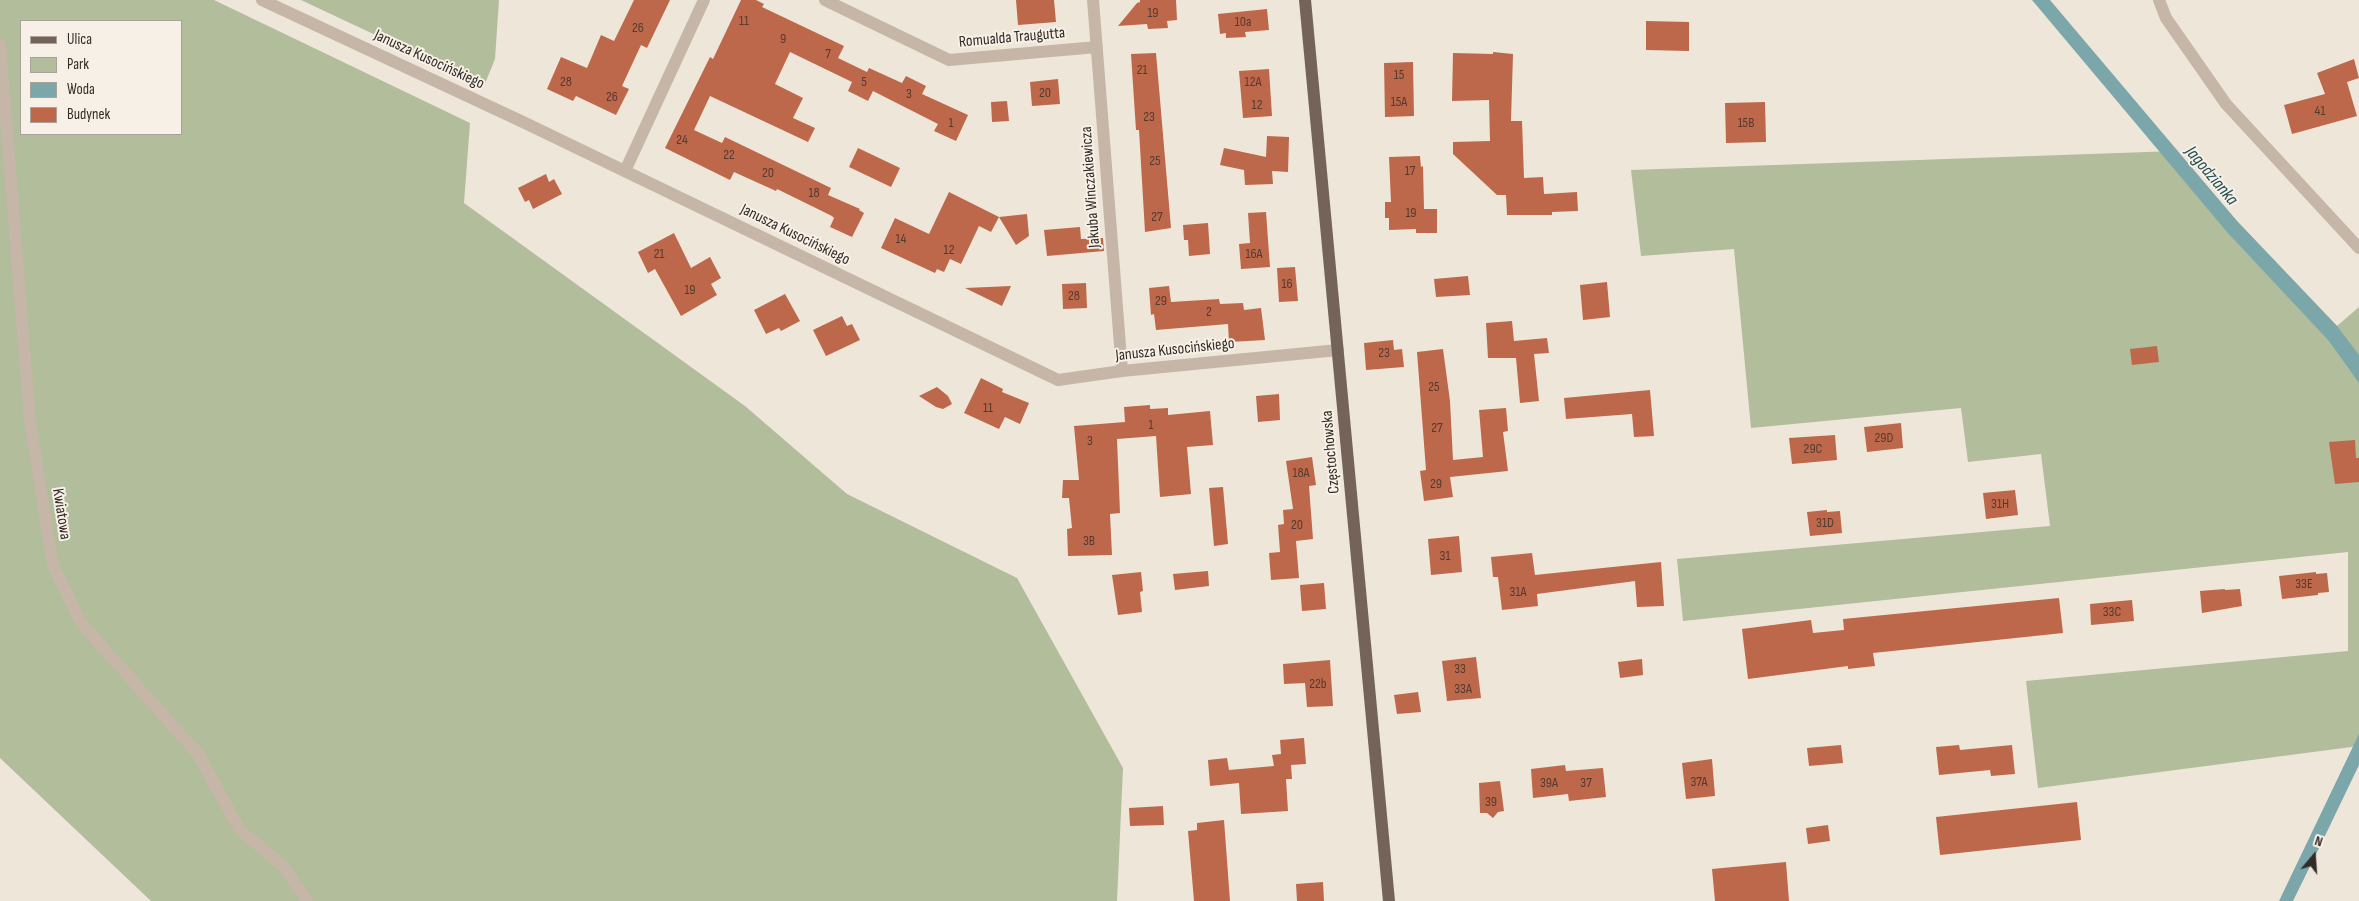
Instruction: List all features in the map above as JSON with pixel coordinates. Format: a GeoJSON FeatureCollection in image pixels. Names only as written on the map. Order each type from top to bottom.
{"type":"FeatureCollection","features":[{"type":"Feature","properties":{"kind":"main road","name":"Częstochowska"},"geometry":{"type":"LineString","coordinates":[[1305,0],[1389,901]]}},
{"type":"Feature","properties":{"kind":"street","name":"Janusza Kusocińskiego"},"geometry":{"type":"LineString","coordinates":[[262,0],[625,171],[1058,380],[1122,371],[1338,350]]}},
{"type":"Feature","properties":{"kind":"street"},"geometry":{"type":"LineString","coordinates":[[625,171],[704,0]]}},
{"type":"Feature","properties":{"kind":"street","name":"Romualda Traugutta"},"geometry":{"type":"LineString","coordinates":[[825,0],[949,60],[1097,46]]}},
{"type":"Feature","properties":{"kind":"street","name":"Jakuba Winczakiewicza"},"geometry":{"type":"LineString","coordinates":[[1093,0],[1122,371]]}},
{"type":"Feature","properties":{"kind":"street"},"geometry":{"type":"LineString","coordinates":[[2159,0],[2166,18],[2226,104],[2359,248]]}},
{"type":"Feature","properties":{"kind":"street","name":"Kwiatowa"},"geometry":{"type":"LineString","coordinates":[[0,44],[30,422],[53,565],[81,623],[198,754],[240,830],[284,867],[307,901]]}},
{"type":"Feature","properties":{"kind":"green space"},"geometry":{"type":"Polygon","coordinates":[[[0,0],[214,0],[470,123],[464,203],[745,406],[847,494],[1017,578],[1123,768],[1117,901],[151,901],[0,758],[0,0]]]}},
{"type":"Feature","properties":{"kind":"green space"},"geometry":{"type":"Polygon","coordinates":[[[301,0],[499,0],[495,59],[484,86],[301,0]]]}},
{"type":"Feature","properties":{"kind":"green space"},"geometry":{"type":"Polygon","coordinates":[[[2176,151],[2237,221],[2337,326],[2359,307],[2359,746],[2038,788],[2026,681],[2348,651],[2348,552],[1683,621],[1677,559],[2050,526],[2041,454],[1968,462],[1961,408],[1751,428],[1734,249],[1641,256],[1631,170],[2176,151]]]}},
{"type":"Feature","properties":{"kind":"water"},"geometry":{"type":"Polygon","coordinates":[[[2032,0],[2050,0],[2237,221],[2337,326],[2359,355],[2359,383],[2329,341],[2227,232],[2032,0]]]}},
{"type":"Feature","properties":{"kind":"water"},"geometry":{"type":"Polygon","coordinates":[[[2359,734],[2359,765],[2293,901],[2279,901],[2359,734]]]}},
{"type":"Feature","properties":{"kind":"building"},"geometry":{"type":"Polygon","coordinates":[[[634,0],[670,0],[647,48],[641,45],[622,86],[629,89],[616,115],[576,96],[573,101],[547,89],[561,57],[587,68],[601,35],[614,41],[634,0]]]}},
{"type":"Feature","properties":{"kind":"building"},"geometry":{"type":"Polygon","coordinates":[[[741,0],[756,0],[764,4],[762,7],[844,46],[838,58],[867,72],[869,68],[902,83],[906,76],[926,86],[922,94],[968,115],[956,141],[934,131],[938,124],[873,91],[868,101],[848,91],[852,82],[790,52],[775,84],[803,98],[793,118],[815,128],[808,142],[710,96],[694,130],[722,143],[725,137],[831,188],[828,195],[860,209],[864,213],[852,237],[830,227],[834,218],[832,216],[777,189],[776,191],[734,172],[730,180],[665,148],[710,57],[713,59],[741,0]]]}},
{"type":"Feature","properties":{"kind":"building"},"geometry":{"type":"Polygon","coordinates":[[[1016,0],[1054,0],[1056,22],[1018,25],[1016,0]]]}},
{"type":"Feature","properties":{"kind":"building"},"geometry":{"type":"Polygon","coordinates":[[[1140,0],[1176,0],[1177,20],[1167,21],[1168,28],[1148,29],[1147,24],[1118,26],[1140,0]]]}},
{"type":"Feature","properties":{"kind":"building"},"geometry":{"type":"Polygon","coordinates":[[[1267,9],[1269,30],[1245,32],[1246,37],[1226,38],[1226,33],[1220,34],[1218,14],[1267,9]]]}},
{"type":"Feature","properties":{"kind":"building"},"geometry":{"type":"Polygon","coordinates":[[[1646,21],[1689,22],[1689,51],[1646,50],[1646,21]]]}},
{"type":"Feature","properties":{"kind":"building"},"geometry":{"type":"Polygon","coordinates":[[[1493,52],[1513,54],[1511,121],[1522,121],[1524,178],[1543,177],[1544,194],[1577,192],[1578,211],[1552,212],[1552,215],[1507,215],[1506,195],[1497,195],[1453,154],[1453,142],[1490,141],[1489,100],[1452,101],[1453,53],[1493,54],[1493,52]]]}},
{"type":"Feature","properties":{"kind":"building"},"geometry":{"type":"Polygon","coordinates":[[[1156,53],[1171,228],[1145,232],[1139,130],[1136,130],[1131,54],[1156,53]]]}},
{"type":"Feature","properties":{"kind":"building"},"geometry":{"type":"Polygon","coordinates":[[[2354,59],[2359,78],[2347,82],[2357,116],[2292,134],[2284,105],[2325,94],[2317,73],[2354,59]]]}},
{"type":"Feature","properties":{"kind":"building"},"geometry":{"type":"Polygon","coordinates":[[[1413,62],[1414,116],[1385,117],[1384,63],[1413,62]]]}},
{"type":"Feature","properties":{"kind":"building"},"geometry":{"type":"Polygon","coordinates":[[[1269,69],[1272,116],[1243,118],[1239,71],[1269,69]]]}},
{"type":"Feature","properties":{"kind":"building"},"geometry":{"type":"Polygon","coordinates":[[[1058,79],[1060,104],[1032,106],[1030,82],[1058,79]]]}},
{"type":"Feature","properties":{"kind":"building"},"geometry":{"type":"Polygon","coordinates":[[[1007,101],[1009,121],[992,122],[991,102],[1007,101]]]}},
{"type":"Feature","properties":{"kind":"building"},"geometry":{"type":"Polygon","coordinates":[[[1765,102],[1766,142],[1726,143],[1725,103],[1765,102]]]}},
{"type":"Feature","properties":{"kind":"building"},"geometry":{"type":"Polygon","coordinates":[[[1267,136],[1289,137],[1288,172],[1272,171],[1273,184],[1245,185],[1244,170],[1220,165],[1224,148],[1266,157],[1267,136]]]}},
{"type":"Feature","properties":{"kind":"building"},"geometry":{"type":"Polygon","coordinates":[[[858,148],[900,168],[891,187],[849,167],[858,148]]]}},
{"type":"Feature","properties":{"kind":"building"},"geometry":{"type":"Polygon","coordinates":[[[1420,156],[1421,167],[1423,166],[1424,209],[1437,209],[1437,233],[1416,233],[1416,229],[1389,230],[1389,218],[1385,218],[1385,202],[1391,202],[1389,157],[1420,156]]]}},
{"type":"Feature","properties":{"kind":"building"},"geometry":{"type":"Polygon","coordinates":[[[546,174],[549,182],[554,179],[562,194],[533,209],[529,200],[525,202],[518,188],[546,174]]]}},
{"type":"Feature","properties":{"kind":"building"},"geometry":{"type":"Polygon","coordinates":[[[949,192],[999,217],[991,232],[979,226],[961,264],[950,259],[944,272],[937,269],[935,273],[881,248],[895,218],[929,234],[949,192]]]}},
{"type":"Feature","properties":{"kind":"building"},"geometry":{"type":"Polygon","coordinates":[[[1266,212],[1270,267],[1241,269],[1239,244],[1250,243],[1248,213],[1266,212]]]}},
{"type":"Feature","properties":{"kind":"building"},"geometry":{"type":"Polygon","coordinates":[[[1027,214],[1029,236],[1016,245],[999,217],[1027,214]]]}},
{"type":"Feature","properties":{"kind":"building"},"geometry":{"type":"Polygon","coordinates":[[[1208,223],[1210,254],[1189,256],[1188,240],[1184,240],[1183,225],[1208,223]]]}},
{"type":"Feature","properties":{"kind":"building"},"geometry":{"type":"Polygon","coordinates":[[[1080,227],[1081,239],[1103,238],[1104,251],[1047,256],[1044,230],[1080,227]]]}},
{"type":"Feature","properties":{"kind":"building"},"geometry":{"type":"Polygon","coordinates":[[[674,233],[691,268],[710,257],[721,278],[711,284],[717,295],[681,316],[655,269],[648,273],[638,252],[674,233]]]}},
{"type":"Feature","properties":{"kind":"building"},"geometry":{"type":"Polygon","coordinates":[[[1295,267],[1298,301],[1279,302],[1277,268],[1295,267]]]}},
{"type":"Feature","properties":{"kind":"building"},"geometry":{"type":"Polygon","coordinates":[[[1468,276],[1470,295],[1436,297],[1434,279],[1468,276]]]}},
{"type":"Feature","properties":{"kind":"building"},"geometry":{"type":"Polygon","coordinates":[[[1607,282],[1610,317],[1583,320],[1580,285],[1607,282]]]}},
{"type":"Feature","properties":{"kind":"building"},"geometry":{"type":"Polygon","coordinates":[[[1086,283],[1087,308],[1063,309],[1062,284],[1086,283]]]}},
{"type":"Feature","properties":{"kind":"building"},"geometry":{"type":"Polygon","coordinates":[[[1011,286],[1002,306],[965,288],[1011,286]]]}},
{"type":"Feature","properties":{"kind":"building"},"geometry":{"type":"Polygon","coordinates":[[[1169,286],[1171,302],[1219,299],[1220,304],[1243,303],[1244,310],[1261,308],[1265,340],[1229,342],[1228,324],[1156,330],[1154,314],[1151,315],[1149,288],[1169,286]]]}},
{"type":"Feature","properties":{"kind":"building"},"geometry":{"type":"Polygon","coordinates":[[[785,294],[800,321],[781,331],[779,328],[766,334],[754,310],[785,294]]]}},
{"type":"Feature","properties":{"kind":"building"},"geometry":{"type":"Polygon","coordinates":[[[842,316],[847,326],[852,324],[860,340],[826,356],[813,330],[842,316]]]}},
{"type":"Feature","properties":{"kind":"building"},"geometry":{"type":"Polygon","coordinates":[[[1512,321],[1514,341],[1547,338],[1549,353],[1534,354],[1539,401],[1520,403],[1516,358],[1488,358],[1486,323],[1512,321]]]}},
{"type":"Feature","properties":{"kind":"building"},"geometry":{"type":"Polygon","coordinates":[[[1393,340],[1394,350],[1402,349],[1404,367],[1366,370],[1364,343],[1393,340]]]}},
{"type":"Feature","properties":{"kind":"building"},"geometry":{"type":"Polygon","coordinates":[[[2157,346],[2159,362],[2132,365],[2130,349],[2157,346]]]}},
{"type":"Feature","properties":{"kind":"building"},"geometry":{"type":"Polygon","coordinates":[[[1443,349],[1450,401],[1453,460],[1483,457],[1479,410],[1506,408],[1508,431],[1503,432],[1508,471],[1450,477],[1453,497],[1424,501],[1420,471],[1426,470],[1417,352],[1443,349]]]}},
{"type":"Feature","properties":{"kind":"building"},"geometry":{"type":"Polygon","coordinates":[[[981,378],[1003,389],[1002,392],[1029,403],[1020,424],[1005,417],[999,429],[964,413],[981,378]]]}},
{"type":"Feature","properties":{"kind":"building"},"geometry":{"type":"Polygon","coordinates":[[[937,387],[948,396],[952,404],[943,409],[936,407],[919,396],[937,387]]]}},
{"type":"Feature","properties":{"kind":"building"},"geometry":{"type":"Polygon","coordinates":[[[1650,390],[1654,436],[1634,437],[1632,414],[1566,419],[1564,398],[1650,390]]]}},
{"type":"Feature","properties":{"kind":"building"},"geometry":{"type":"Polygon","coordinates":[[[1279,394],[1280,420],[1258,422],[1256,396],[1279,394]]]}},
{"type":"Feature","properties":{"kind":"building"},"geometry":{"type":"Polygon","coordinates":[[[1150,405],[1150,409],[1168,408],[1168,415],[1210,411],[1213,445],[1187,447],[1191,494],[1160,497],[1156,436],[1117,439],[1120,513],[1110,514],[1112,555],[1068,556],[1067,529],[1072,528],[1069,498],[1062,498],[1063,480],[1079,480],[1074,426],[1125,422],[1124,407],[1150,405]]]}},
{"type":"Feature","properties":{"kind":"building"},"geometry":{"type":"Polygon","coordinates":[[[1901,423],[1903,448],[1867,452],[1864,427],[1901,423]]]}},
{"type":"Feature","properties":{"kind":"building"},"geometry":{"type":"Polygon","coordinates":[[[1835,435],[1837,460],[1792,464],[1789,438],[1835,435]]]}},
{"type":"Feature","properties":{"kind":"building"},"geometry":{"type":"Polygon","coordinates":[[[2355,440],[2356,458],[2359,458],[2359,482],[2335,484],[2329,442],[2355,440]]]}},
{"type":"Feature","properties":{"kind":"building"},"geometry":{"type":"Polygon","coordinates":[[[1312,457],[1316,485],[1309,486],[1313,539],[1296,541],[1299,578],[1271,580],[1269,553],[1280,552],[1278,525],[1284,524],[1283,510],[1293,509],[1286,461],[1312,457]]]}},
{"type":"Feature","properties":{"kind":"building"},"geometry":{"type":"Polygon","coordinates":[[[1223,487],[1228,544],[1214,546],[1209,488],[1223,487]]]}},
{"type":"Feature","properties":{"kind":"building"},"geometry":{"type":"Polygon","coordinates":[[[2015,490],[2018,515],[1986,519],[1983,493],[2015,490]]]}},
{"type":"Feature","properties":{"kind":"building"},"geometry":{"type":"Polygon","coordinates":[[[1827,510],[1827,512],[1840,511],[1842,533],[1810,536],[1807,512],[1827,510]]]}},
{"type":"Feature","properties":{"kind":"building"},"geometry":{"type":"Polygon","coordinates":[[[1459,536],[1462,572],[1431,575],[1428,539],[1459,536]]]}},
{"type":"Feature","properties":{"kind":"building"},"geometry":{"type":"Polygon","coordinates":[[[1532,553],[1535,575],[1661,562],[1664,606],[1637,607],[1635,581],[1537,594],[1538,606],[1502,610],[1498,577],[1493,577],[1491,557],[1532,553]]]}},
{"type":"Feature","properties":{"kind":"building"},"geometry":{"type":"Polygon","coordinates":[[[1208,571],[1209,586],[1175,590],[1173,574],[1208,571]]]}},
{"type":"Feature","properties":{"kind":"building"},"geometry":{"type":"Polygon","coordinates":[[[1141,572],[1143,591],[1140,592],[1142,612],[1118,615],[1112,575],[1141,572]]]}},
{"type":"Feature","properties":{"kind":"building"},"geometry":{"type":"Polygon","coordinates":[[[2316,572],[2316,574],[2327,573],[2329,592],[2282,599],[2279,576],[2316,572]]]}},
{"type":"Feature","properties":{"kind":"building"},"geometry":{"type":"Polygon","coordinates":[[[1324,583],[1326,609],[1302,611],[1300,585],[1324,583]]]}},
{"type":"Feature","properties":{"kind":"building"},"geometry":{"type":"Polygon","coordinates":[[[2240,589],[2242,606],[2202,613],[2200,591],[2240,589]]]}},
{"type":"Feature","properties":{"kind":"building"},"geometry":{"type":"Polygon","coordinates":[[[2059,598],[2063,633],[1873,653],[1875,666],[1848,669],[1848,666],[1748,679],[1742,629],[1811,620],[1813,633],[1844,630],[1843,619],[2059,598]]]}},
{"type":"Feature","properties":{"kind":"building"},"geometry":{"type":"Polygon","coordinates":[[[2132,600],[2134,621],[2091,625],[2090,604],[2132,600]]]}},
{"type":"Feature","properties":{"kind":"building"},"geometry":{"type":"Polygon","coordinates":[[[1476,657],[1481,698],[1447,701],[1442,661],[1476,657]]]}},
{"type":"Feature","properties":{"kind":"building"},"geometry":{"type":"Polygon","coordinates":[[[1642,659],[1643,675],[1620,678],[1618,662],[1642,659]]]}},
{"type":"Feature","properties":{"kind":"building"},"geometry":{"type":"Polygon","coordinates":[[[1330,660],[1333,706],[1307,707],[1305,683],[1284,684],[1283,664],[1330,660]]]}},
{"type":"Feature","properties":{"kind":"building"},"geometry":{"type":"Polygon","coordinates":[[[1418,692],[1421,712],[1397,714],[1394,695],[1418,692]]]}},
{"type":"Feature","properties":{"kind":"building"},"geometry":{"type":"Polygon","coordinates":[[[1304,738],[1306,764],[1291,765],[1292,779],[1286,779],[1288,811],[1241,814],[1239,783],[1210,786],[1208,760],[1227,758],[1229,770],[1274,766],[1272,755],[1281,754],[1280,740],[1304,738]]]}},
{"type":"Feature","properties":{"kind":"building"},"geometry":{"type":"Polygon","coordinates":[[[1841,745],[1843,763],[1809,766],[1807,748],[1841,745]]]}},
{"type":"Feature","properties":{"kind":"building"},"geometry":{"type":"Polygon","coordinates":[[[1959,745],[1960,750],[2012,745],[2015,774],[1991,776],[1990,770],[1939,775],[1936,747],[1959,745]]]}},
{"type":"Feature","properties":{"kind":"building"},"geometry":{"type":"Polygon","coordinates":[[[1712,759],[1715,796],[1686,799],[1682,763],[1712,759]]]}},
{"type":"Feature","properties":{"kind":"building"},"geometry":{"type":"Polygon","coordinates":[[[1565,765],[1566,771],[1603,768],[1606,797],[1569,801],[1568,794],[1533,798],[1531,769],[1565,765]]]}},
{"type":"Feature","properties":{"kind":"building"},"geometry":{"type":"Polygon","coordinates":[[[1500,781],[1504,811],[1498,812],[1493,818],[1487,813],[1480,813],[1479,783],[1500,781]]]}},
{"type":"Feature","properties":{"kind":"building"},"geometry":{"type":"Polygon","coordinates":[[[2077,802],[2081,840],[1940,855],[1936,817],[2077,802]]]}},
{"type":"Feature","properties":{"kind":"building"},"geometry":{"type":"Polygon","coordinates":[[[1163,806],[1164,825],[1130,826],[1129,808],[1163,806]]]}},
{"type":"Feature","properties":{"kind":"building"},"geometry":{"type":"Polygon","coordinates":[[[1224,820],[1230,901],[1194,901],[1188,831],[1197,830],[1197,823],[1224,820]]]}},
{"type":"Feature","properties":{"kind":"building"},"geometry":{"type":"Polygon","coordinates":[[[1828,825],[1830,841],[1808,844],[1806,828],[1828,825]]]}},
{"type":"Feature","properties":{"kind":"building"},"geometry":{"type":"Polygon","coordinates":[[[1786,862],[1789,901],[1715,901],[1712,869],[1786,862]]]}},
{"type":"Feature","properties":{"kind":"building"},"geometry":{"type":"Polygon","coordinates":[[[1323,882],[1324,901],[1297,901],[1296,884],[1323,882]]]}},
{"type":"Feature","properties":{"kind":"water label","name":"Jagodzianka"},"geometry":{"type":"Point","coordinates":[2211,176]}}]}
